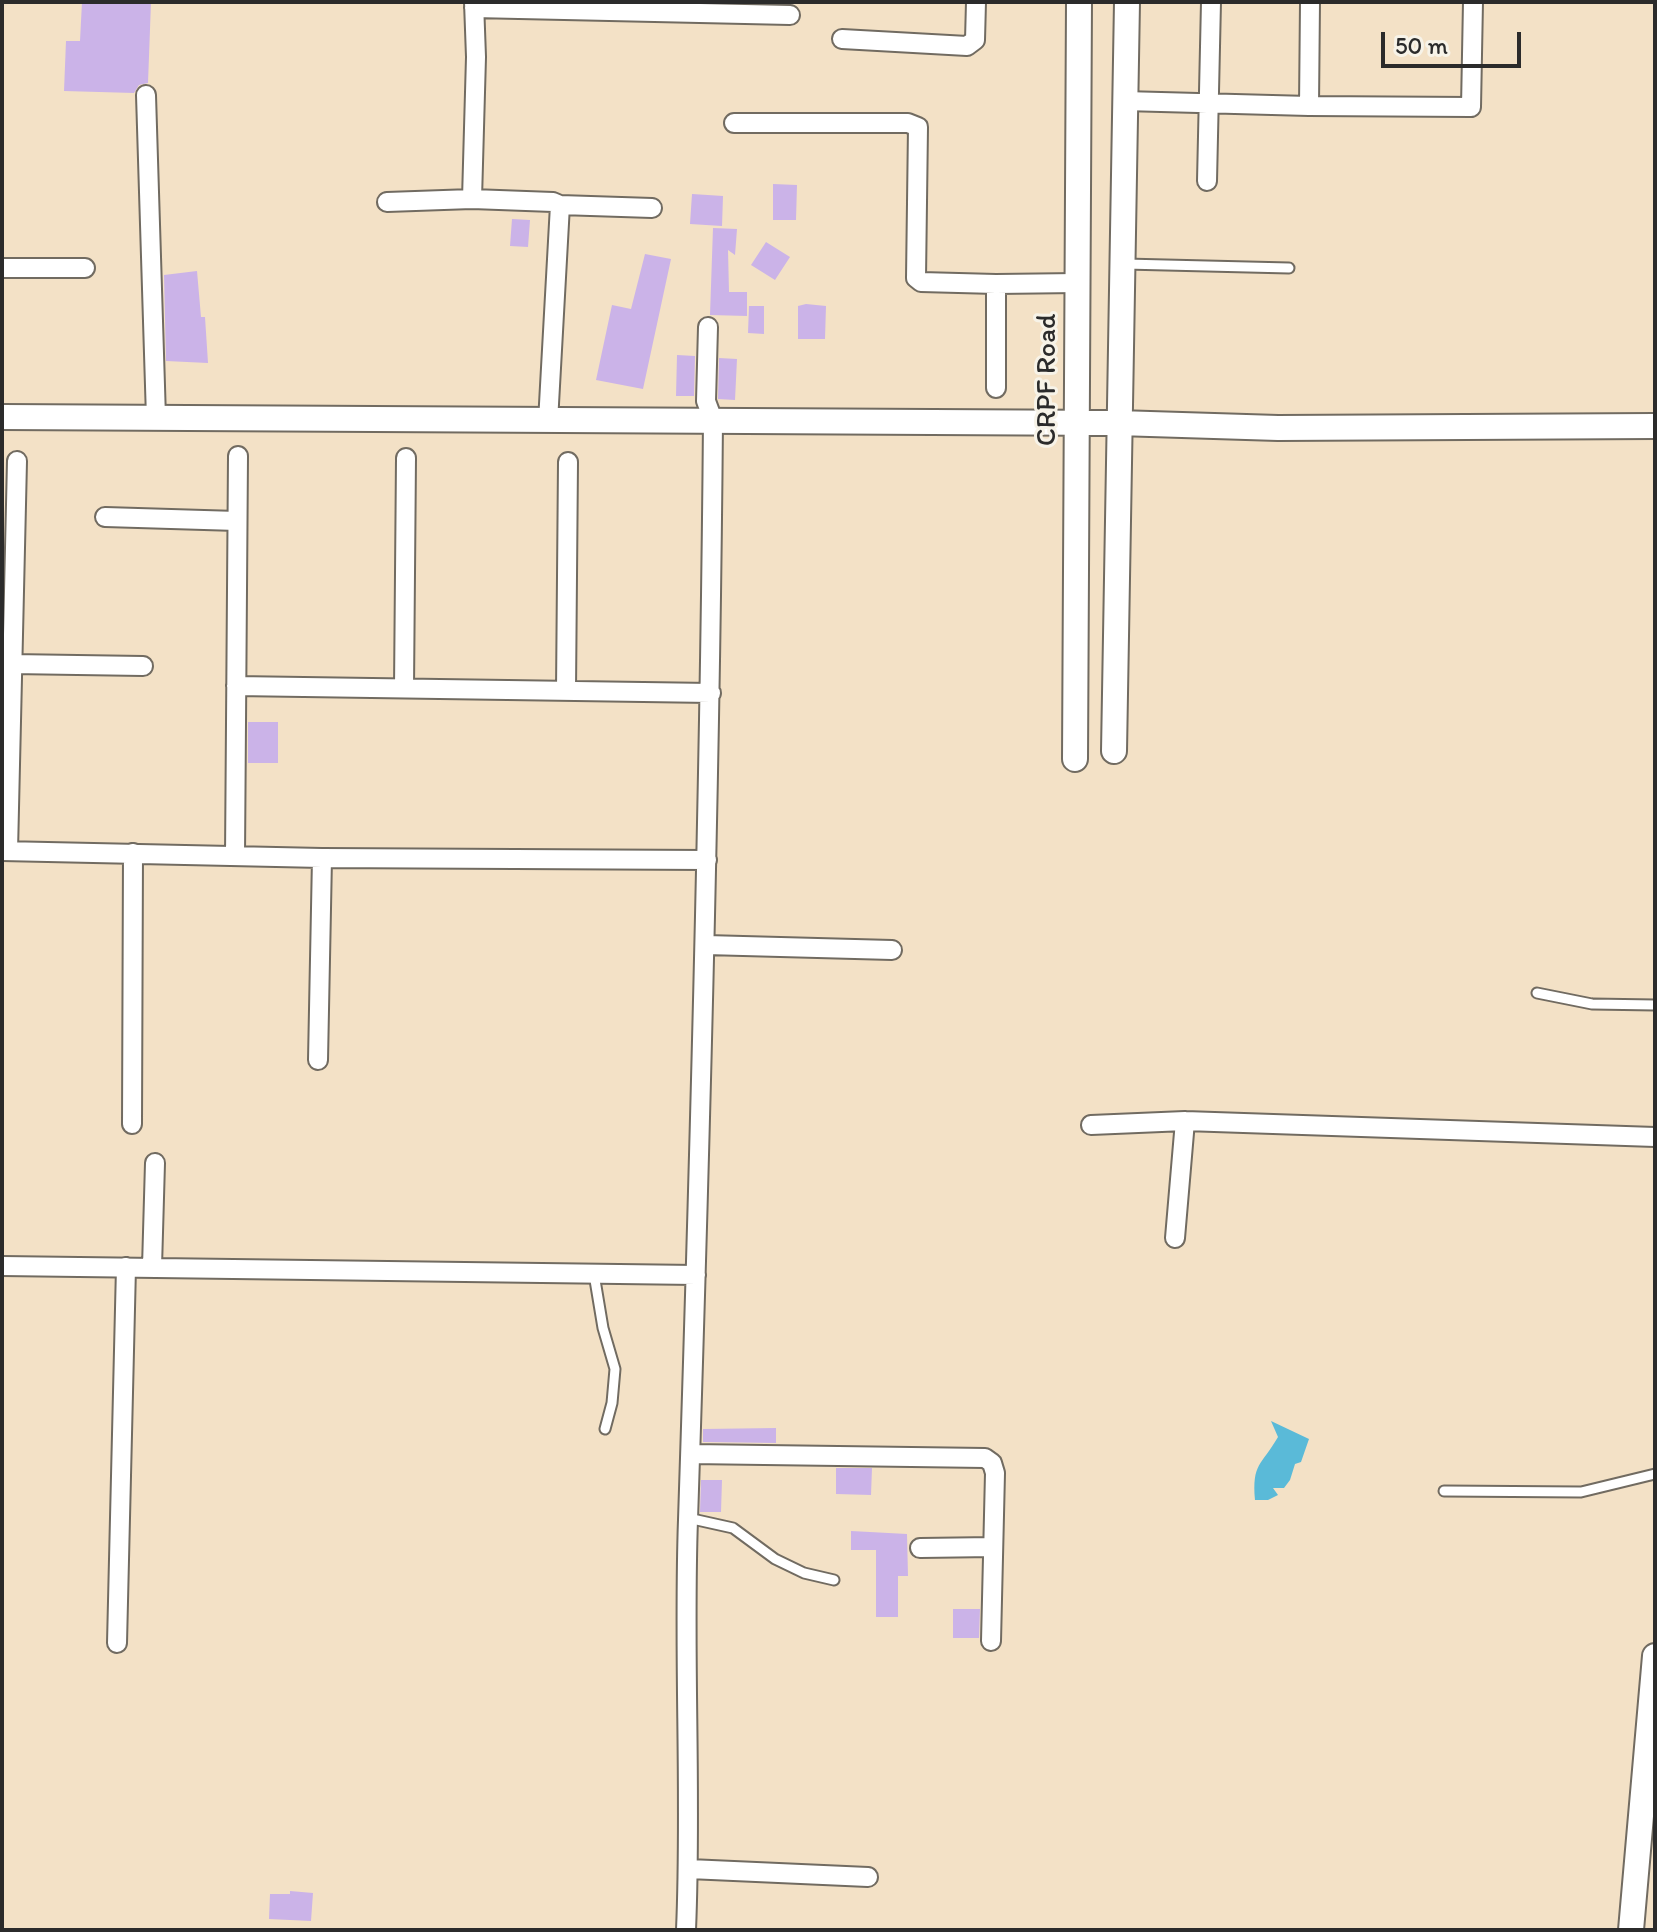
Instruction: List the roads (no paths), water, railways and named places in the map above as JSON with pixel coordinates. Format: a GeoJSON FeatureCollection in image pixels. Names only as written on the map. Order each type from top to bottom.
{"type":"FeatureCollection","features":[{"type":"Feature","properties":{"kind":"street"},"geometry":{"type":"LineString","coordinates":[[842,39],[967,46],[975,40],[976,2]]}},
{"type":"Feature","properties":{"kind":"street","name":"CRPF Road"},"geometry":{"type":"LineString","coordinates":[[1075,759],[1079,2]]}},
{"type":"Feature","properties":{"kind":"street"},"geometry":{"type":"LineString","coordinates":[[1114,751],[1127,2]]}},
{"type":"Feature","properties":{"kind":"street"},"geometry":{"type":"LineString","coordinates":[[1207,181],[1211,2]]}},
{"type":"Feature","properties":{"kind":"street"},"geometry":{"type":"LineString","coordinates":[[1309,106],[1310,2]]}},
{"type":"Feature","properties":{"kind":"street"},"geometry":{"type":"LineString","coordinates":[[1124,101],[1471,107],[1473,2]]}},
{"type":"Feature","properties":{"kind":"street"},"geometry":{"type":"LineString","coordinates":[[472,199],[476,57],[474,5],[790,15]]}},
{"type":"Feature","properties":{"kind":"street"},"geometry":{"type":"LineString","coordinates":[[146,95],[156,418]]}},
{"type":"Feature","properties":{"kind":"street"},"geometry":{"type":"LineString","coordinates":[[734,123],[908,123],[918,127],[916,278],[921,282],[1078,283]]}},
{"type":"Feature","properties":{"kind":"street"},"geometry":{"type":"LineString","coordinates":[[387,202],[472,199],[652,208]]}},
{"type":"Feature","properties":{"kind":"street"},"geometry":{"type":"LineString","coordinates":[[548,422],[560,205]]}},
{"type":"Feature","properties":{"kind":"street"},"geometry":{"type":"LineString","coordinates":[[2,268],[85,268]]}},
{"type":"Feature","properties":{"kind":"street"},"geometry":{"type":"LineString","coordinates":[[996,284],[996,388]]}},
{"type":"Feature","properties":{"kind":"street"},"geometry":{"type":"LineString","coordinates":[[686,1930],[689,1869],[686,1711],[688,1518],[711,693],[713,420],[706,401],[708,327]]}},
{"type":"Feature","properties":{"kind":"street"},"geometry":{"type":"LineString","coordinates":[[2,417],[1118,423],[1278,428],[1655,426]]}},
{"type":"Feature","properties":{"kind":"street"},"geometry":{"type":"LineString","coordinates":[[235,856],[238,456]]}},
{"type":"Feature","properties":{"kind":"street"},"geometry":{"type":"LineString","coordinates":[[404,688],[406,458]]}},
{"type":"Feature","properties":{"kind":"street"},"geometry":{"type":"LineString","coordinates":[[17,461],[5,851],[322,858],[707,860]]}},
{"type":"Feature","properties":{"kind":"street"},"geometry":{"type":"LineString","coordinates":[[566,690],[568,462]]}},
{"type":"Feature","properties":{"kind":"street"},"geometry":{"type":"LineString","coordinates":[[105,517],[237,521]]}},
{"type":"Feature","properties":{"kind":"street"},"geometry":{"type":"LineString","coordinates":[[12,664],[143,666]]}},
{"type":"Feature","properties":{"kind":"street"},"geometry":{"type":"LineString","coordinates":[[236,686],[711,693]]}},
{"type":"Feature","properties":{"kind":"street"},"geometry":{"type":"LineString","coordinates":[[132,1124],[133,853]]}},
{"type":"Feature","properties":{"kind":"street"},"geometry":{"type":"LineString","coordinates":[[318,1060],[322,858]]}},
{"type":"Feature","properties":{"kind":"street"},"geometry":{"type":"LineString","coordinates":[[706,945],[892,950]]}},
{"type":"Feature","properties":{"kind":"street"},"geometry":{"type":"LineString","coordinates":[[1091,1125],[1185,1121],[1655,1137]]}},
{"type":"Feature","properties":{"kind":"street"},"geometry":{"type":"LineString","coordinates":[[1175,1238],[1185,1121]]}},
{"type":"Feature","properties":{"kind":"street"},"geometry":{"type":"LineString","coordinates":[[152,1267],[155,1163]]}},
{"type":"Feature","properties":{"kind":"street"},"geometry":{"type":"LineString","coordinates":[[2,1266],[696,1275]]}},
{"type":"Feature","properties":{"kind":"street"},"geometry":{"type":"LineString","coordinates":[[117,1643],[126,1267]]}},
{"type":"Feature","properties":{"kind":"street"},"geometry":{"type":"LineString","coordinates":[[691,1454],[985,1458],[992,1463],[995,1473],[991,1641]]}},
{"type":"Feature","properties":{"kind":"street"},"geometry":{"type":"LineString","coordinates":[[920,1548],[993,1547]]}},
{"type":"Feature","properties":{"kind":"street"},"geometry":{"type":"LineString","coordinates":[[1631,1930],[1655,1656]]}},
{"type":"Feature","properties":{"kind":"street"},"geometry":{"type":"LineString","coordinates":[[689,1869],[868,1877]]}},
{"type":"Feature","properties":{"kind":"lane"},"geometry":{"type":"LineString","coordinates":[[1122,264],[1289,268]]}},
{"type":"Feature","properties":{"kind":"lane"},"geometry":{"type":"LineString","coordinates":[[1537,993],[1592,1004],[1655,1005]]}},
{"type":"Feature","properties":{"kind":"lane"},"geometry":{"type":"LineString","coordinates":[[594,1274],[603,1328],[615,1369],[612,1403],[605,1429]]}},
{"type":"Feature","properties":{"kind":"lane"},"geometry":{"type":"LineString","coordinates":[[1444,1491],[1581,1492],[1655,1474]]}},
{"type":"Feature","properties":{"kind":"lane"},"geometry":{"type":"LineString","coordinates":[[688,1518],[733,1528],[775,1559],[804,1573],[834,1580]]}},
{"type":"Feature","properties":{"kind":"water"},"geometry":{"type":"Polygon","coordinates":[[[1271,1421],[1309,1439],[1301,1462],[1295,1464],[1290,1480],[1284,1488],[1273,1488],[1278,1495],[1268,1500],[1255,1500],[1256,1471],[1278,1437],[1271,1421]]]}}]}
